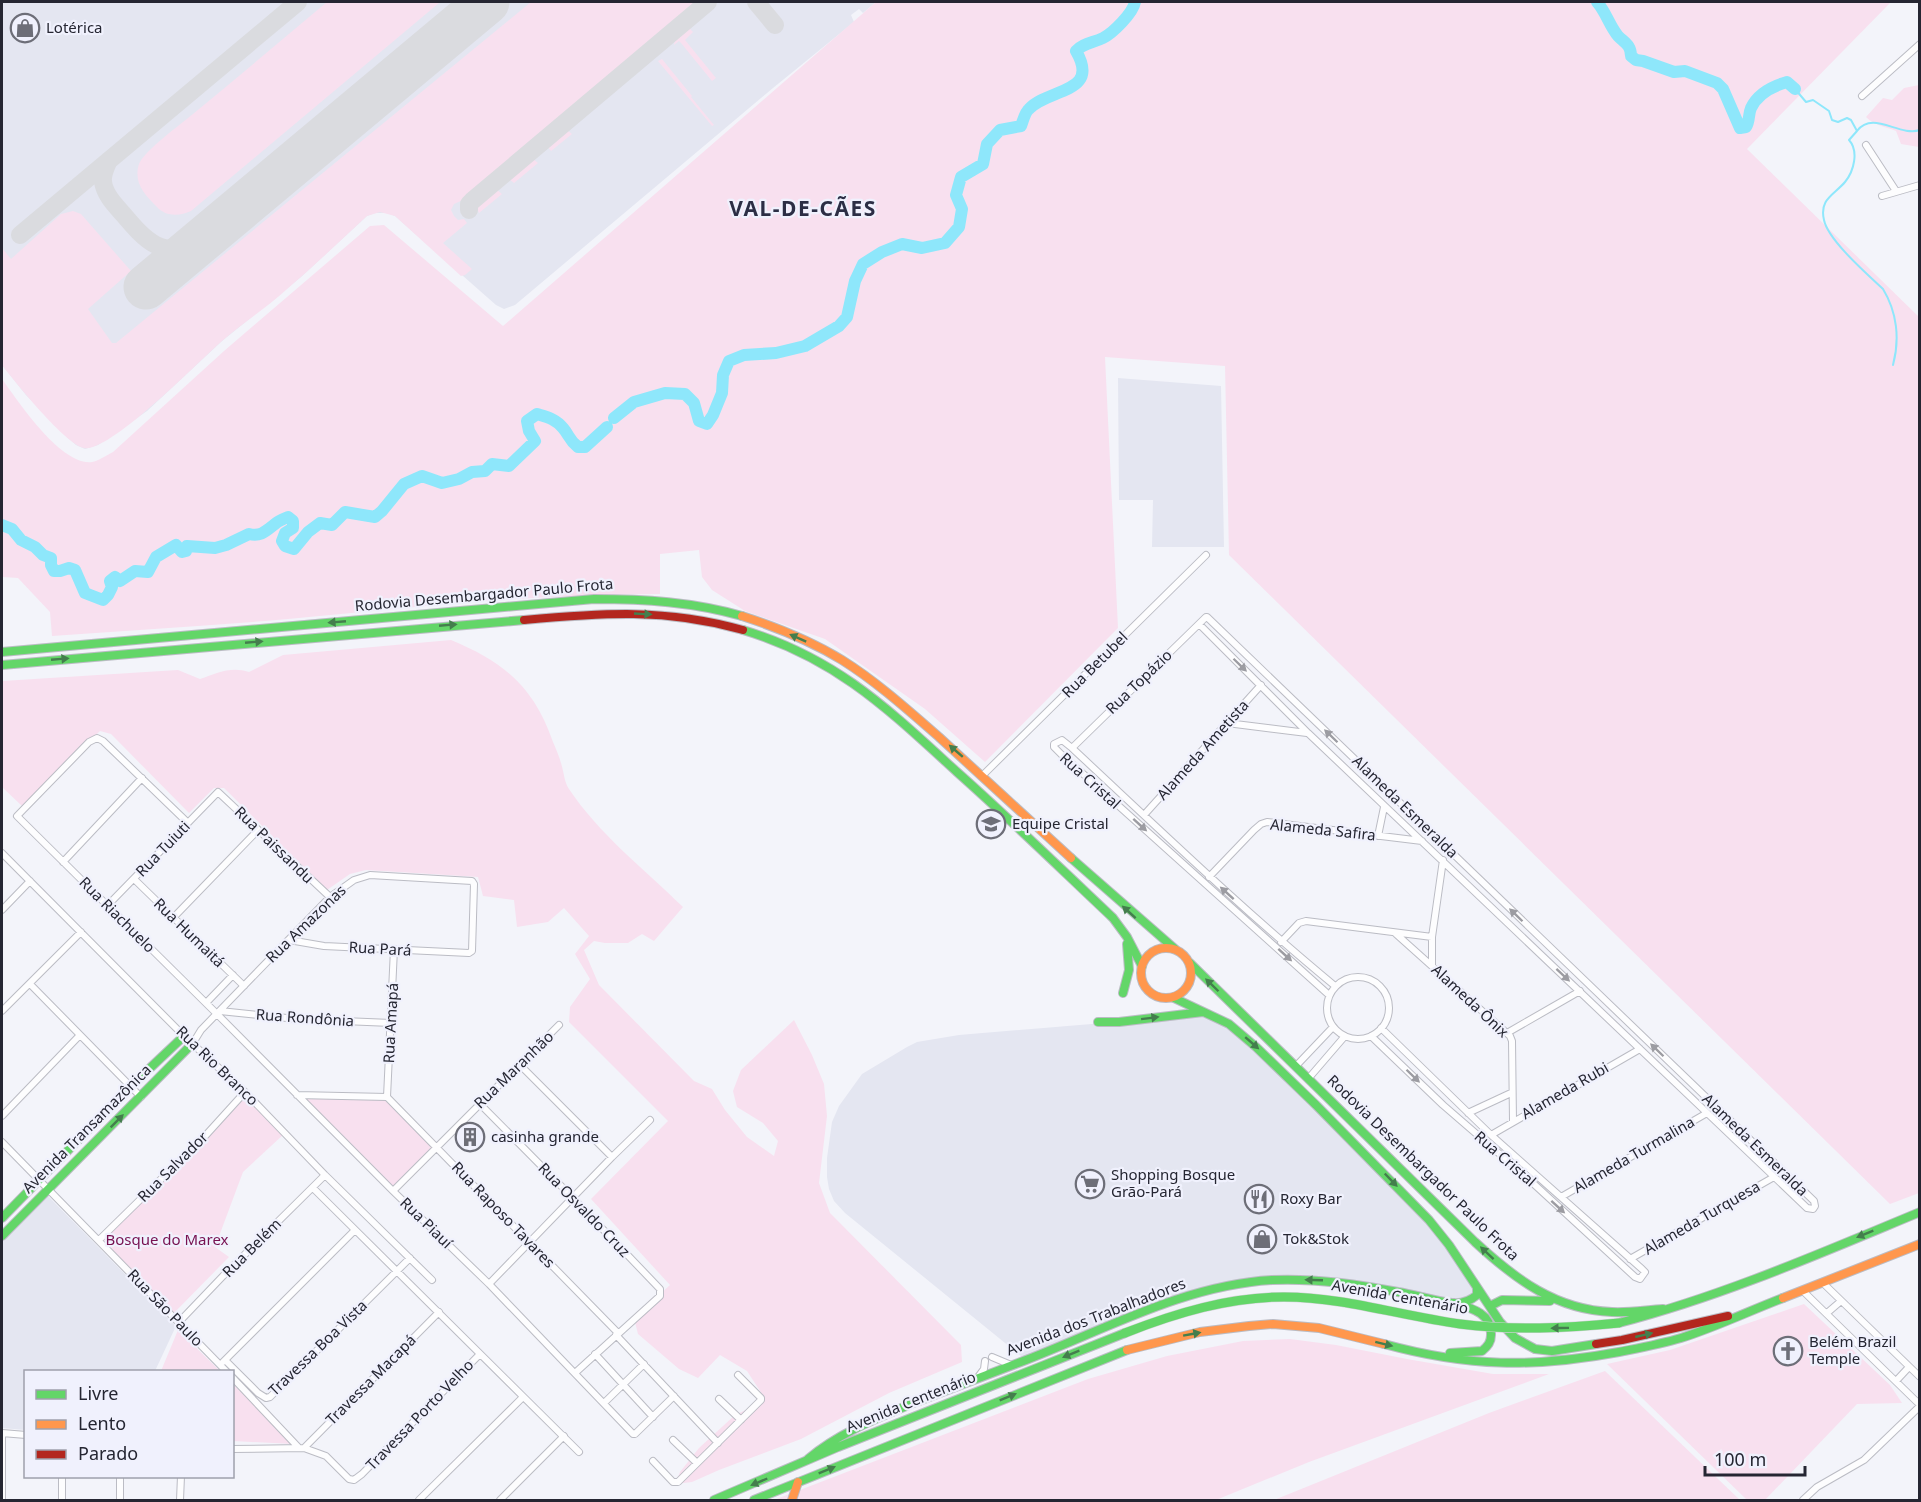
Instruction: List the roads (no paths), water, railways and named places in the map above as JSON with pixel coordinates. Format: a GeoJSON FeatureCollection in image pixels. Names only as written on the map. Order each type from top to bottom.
{"type":"FeatureCollection","features":[{"type":"Feature","properties":{"kind":"street"},"geometry":{"type":"LineString","coordinates":[[1862,96],[1920,44]]}},
{"type":"Feature","properties":{"kind":"street"},"geometry":{"type":"LineString","coordinates":[[1866,145],[1896,191]]}},
{"type":"Feature","properties":{"kind":"street"},"geometry":{"type":"LineString","coordinates":[[1882,196],[1920,185]]}},
{"type":"Feature","properties":{"kind":"street","name":"Rua Betubel"},"geometry":{"type":"LineString","coordinates":[[983,775],[1206,555]]}},
{"type":"Feature","properties":{"kind":"street","name":"Rodovia Desembargador Paulo Frota"},"geometry":{"type":"LineString","coordinates":[[2,652],[594,599],[674,603],[742,616],[828,652],[865,676],[983,775],[1134,917],[1175,949]]}},
{"type":"Feature","properties":{"kind":"street","name":"Rodovia Desembargador Paulo Frota"},"geometry":{"type":"LineString","coordinates":[[2,665],[557,617],[636,613],[675,616],[713,623],[787,645],[821,662],[852,682],[912,730],[964,782],[1113,918],[1127,937],[1142,966]]}},
{"type":"Feature","properties":{"kind":"street","name":"Rua Topázio"},"geometry":{"type":"LineString","coordinates":[[1072,748],[1206,617]]}},
{"type":"Feature","properties":{"kind":"street","name":"Alameda Esmeralda"},"geometry":{"type":"LineString","coordinates":[[1199,624],[1384,807],[1443,860],[1774,1178],[1808,1209],[1813,1209],[1815,1202],[1206,617]]}},
{"type":"Feature","properties":{"kind":"street","name":"Alameda Ametista"},"geometry":{"type":"LineString","coordinates":[[1144,816],[1261,685]]}},
{"type":"Feature","properties":{"kind":"street"},"geometry":{"type":"LineString","coordinates":[[1271,695],[1279,686]]}},
{"type":"Feature","properties":{"kind":"street"},"geometry":{"type":"LineString","coordinates":[[1227,723],[1308,733]]}},
{"type":"Feature","properties":{"kind":"street","name":"Rua Riachuelo"},"geometry":{"type":"LineString","coordinates":[[142,778],[103,741],[95,738],[17,816],[206,1003],[219,1012]]}},
{"type":"Feature","properties":{"kind":"street","name":"Rua Cristal"},"geometry":{"type":"LineString","coordinates":[[1329,995],[1061,754],[1054,745],[1060,740],[1072,748],[1209,877],[1281,942],[1335,986]]}},
{"type":"Feature","properties":{"kind":"street"},"geometry":{"type":"LineString","coordinates":[[63,862],[142,778],[188,824]]}},
{"type":"Feature","properties":{"kind":"street"},"geometry":{"type":"LineString","coordinates":[[1101,790],[1108,782]]}},
{"type":"Feature","properties":{"kind":"street"},"geometry":{"type":"LineString","coordinates":[[1376,798],[1386,789]]}},
{"type":"Feature","properties":{"kind":"street","name":"Rua Tuiuti"},"geometry":{"type":"LineString","coordinates":[[107,906],[219,792]]}},
{"type":"Feature","properties":{"kind":"street","name":"Rua Paissandu"},"geometry":{"type":"LineString","coordinates":[[219,792],[330,897]]}},
{"type":"Feature","properties":{"kind":"street"},"geometry":{"type":"LineString","coordinates":[[1378,836],[1384,807]]}},
{"type":"Feature","properties":{"kind":"street","name":"Alameda Safira"},"geometry":{"type":"LineString","coordinates":[[1209,877],[1254,830],[1268,822],[1422,841]]}},
{"type":"Feature","properties":{"kind":"street"},"geometry":{"type":"LineString","coordinates":[[173,918],[258,830]]}},
{"type":"Feature","properties":{"kind":"street","name":"Rua Rio Branco"},"geometry":{"type":"LineString","coordinates":[[2,853],[432,1280]]}},
{"type":"Feature","properties":{"kind":"street"},"geometry":{"type":"LineString","coordinates":[[1432,965],[1432,937],[1443,860]]}},
{"type":"Feature","properties":{"kind":"street"},"geometry":{"type":"LineString","coordinates":[[1455,872],[1462,862]]}},
{"type":"Feature","properties":{"kind":"street","name":"Rua Amazonas"},"geometry":{"type":"LineString","coordinates":[[193,1043],[201,1029],[330,897],[354,879],[370,875],[473,881],[471,953]]}},
{"type":"Feature","properties":{"kind":"street","name":"Rua Humaitá"},"geometry":{"type":"LineString","coordinates":[[134,879],[244,986]]}},
{"type":"Feature","properties":{"kind":"street"},"geometry":{"type":"LineString","coordinates":[[2,910],[30,881]]}},
{"type":"Feature","properties":{"kind":"street"},"geometry":{"type":"LineString","coordinates":[[1240,915],[1245,909]]}},
{"type":"Feature","properties":{"kind":"street"},"geometry":{"type":"LineString","coordinates":[[1281,942],[1299,923],[1306,921],[1432,937]]}},
{"type":"Feature","properties":{"kind":"street"},"geometry":{"type":"LineString","coordinates":[[2,1011],[81,932]]}},
{"type":"Feature","properties":{"kind":"street","name":"Alameda Ônix"},"geometry":{"type":"LineString","coordinates":[[1395,933],[1507,1033],[1512,1041],[1513,1121]]}},
{"type":"Feature","properties":{"kind":"street"},"geometry":{"type":"LineString","coordinates":[[1124,993],[1129,963],[1127,937]]}},
{"type":"Feature","properties":{"kind":"street","name":"Rua Pará"},"geometry":{"type":"LineString","coordinates":[[289,940],[324,946],[471,953]]}},
{"type":"Feature","properties":{"kind":"street"},"geometry":{"type":"LineString","coordinates":[[1161,948],[1175,949],[1190,963],[1192,975],[1188,987],[1174,998],[1158,997],[1147,989],[1141,977],[1142,966],[1149,954],[1161,948]]}},
{"type":"Feature","properties":{"kind":"street","name":"Rua Amapá"},"geometry":{"type":"LineString","coordinates":[[387,1097],[394,949]]}},
{"type":"Feature","properties":{"kind":"street"},"geometry":{"type":"LineString","coordinates":[[1549,962],[1557,954]]}},
{"type":"Feature","properties":{"kind":"street","name":"Rodovia Desembargador Paulo Frota"},"geometry":{"type":"LineString","coordinates":[[1190,963],[1503,1267],[1533,1289],[1554,1301],[1593,1310],[1610,1312],[1675,1309]]}},
{"type":"Feature","properties":{"kind":"street"},"geometry":{"type":"LineString","coordinates":[[206,1003],[233,975]]}},
{"type":"Feature","properties":{"kind":"street"},"geometry":{"type":"LineString","coordinates":[[1354,977],[1365,978],[1382,989],[1389,1009],[1387,1019],[1381,1028],[1371,1036],[1363,1038],[1345,1036],[1334,1027],[1327,1012],[1329,995],[1335,986],[1354,977]]}},
{"type":"Feature","properties":{"kind":"street"},"geometry":{"type":"LineString","coordinates":[[30,984],[141,1097]]}},
{"type":"Feature","properties":{"kind":"street"},"geometry":{"type":"LineString","coordinates":[[1507,1033],[1580,991]]}},
{"type":"Feature","properties":{"kind":"street","name":"Rodovia Desembargador Paulo Frota"},"geometry":{"type":"LineString","coordinates":[[1174,998],[1229,1024],[1322,1111],[1429,1220],[1449,1245],[1507,1331],[1525,1345],[1544,1350],[1564,1349],[1623,1340],[1745,1312]]}},
{"type":"Feature","properties":{"kind":"street"},"geometry":{"type":"LineString","coordinates":[[1098,1022],[1119,1022],[1203,1011]]}},
{"type":"Feature","properties":{"kind":"street","name":"Rua Rondônia"},"geometry":{"type":"LineString","coordinates":[[219,1012],[296,1019],[391,1023]]}},
{"type":"Feature","properties":{"kind":"street","name":"Rua Piauí"},"geometry":{"type":"LineString","coordinates":[[219,1012],[297,1095],[489,1284],[634,1434],[653,1417]]}},
{"type":"Feature","properties":{"kind":"street"},"geometry":{"type":"LineString","coordinates":[[1612,1021],[1620,1015]]}},
{"type":"Feature","properties":{"kind":"street","name":"Rua Maranhão"},"geometry":{"type":"LineString","coordinates":[[393,1191],[559,1025]]}},
{"type":"Feature","properties":{"kind":"street"},"geometry":{"type":"LineString","coordinates":[[1296,1066],[1334,1027]]}},
{"type":"Feature","properties":{"kind":"street","name":"Rua Cristal"},"geometry":{"type":"LineString","coordinates":[[1371,1036],[1443,1105],[1524,1175],[1635,1277],[1642,1276],[1644,1271],[1491,1135],[1381,1028]]}},
{"type":"Feature","properties":{"kind":"street","name":"Rua Amazonas"},"geometry":{"type":"LineString","coordinates":[[184,1036],[201,1029]]}},
{"type":"Feature","properties":{"kind":"street"},"geometry":{"type":"LineString","coordinates":[[2,1116],[80,1035]]}},
{"type":"Feature","properties":{"kind":"street","name":"Avenida Transamazônica"},"geometry":{"type":"LineString","coordinates":[[2,1218],[131,1086],[184,1036]]}},
{"type":"Feature","properties":{"kind":"street"},"geometry":{"type":"LineString","coordinates":[[1308,1078],[1345,1036]]}},
{"type":"Feature","properties":{"kind":"street","name":"Avenida Transamazônica"},"geometry":{"type":"LineString","coordinates":[[2,1236],[193,1043]]}},
{"type":"Feature","properties":{"kind":"street","name":"Alameda Rubi"},"geometry":{"type":"LineString","coordinates":[[1491,1135],[1640,1049]]}},
{"type":"Feature","properties":{"kind":"street"},"geometry":{"type":"LineString","coordinates":[[519,1064],[612,1157]]}},
{"type":"Feature","properties":{"kind":"street"},"geometry":{"type":"LineString","coordinates":[[1676,1083],[1685,1077]]}},
{"type":"Feature","properties":{"kind":"street","name":"Rua Salvador"},"geometry":{"type":"LineString","coordinates":[[99,1240],[206,1135],[245,1092]]}},
{"type":"Feature","properties":{"kind":"street"},"geometry":{"type":"LineString","coordinates":[[1468,1113],[1511,1093]]}},
{"type":"Feature","properties":{"kind":"street"},"geometry":{"type":"LineString","coordinates":[[297,1095],[387,1097]]}},
{"type":"Feature","properties":{"kind":"street","name":"Rua Raposo Tavares"},"geometry":{"type":"LineString","coordinates":[[387,1097],[529,1242],[718,1443]]}},
{"type":"Feature","properties":{"kind":"street"},"geometry":{"type":"LineString","coordinates":[[1443,1105],[1452,1098]]}},
{"type":"Feature","properties":{"kind":"street","name":"Rua Osvaldo Cruz"},"geometry":{"type":"LineString","coordinates":[[479,1103],[660,1289],[660,1296],[617,1334]]}},
{"type":"Feature","properties":{"kind":"street"},"geometry":{"type":"LineString","coordinates":[[1322,1111],[1330,1112],[1340,1121],[1345,1118],[1345,1113]]}},
{"type":"Feature","properties":{"kind":"street","name":"Alameda Turmalina"},"geometry":{"type":"LineString","coordinates":[[1561,1197],[1707,1113]]}},
{"type":"Feature","properties":{"kind":"street"},"geometry":{"type":"LineString","coordinates":[[489,1284],[650,1120]]}},
{"type":"Feature","properties":{"kind":"street"},"geometry":{"type":"LineString","coordinates":[[1741,1147],[1751,1141]]}},
{"type":"Feature","properties":{"kind":"street","name":"Rua São Paulo"},"geometry":{"type":"LineString","coordinates":[[2,1142],[179,1322],[223,1362],[227,1370]]}},
{"type":"Feature","properties":{"kind":"street"},"geometry":{"type":"LineString","coordinates":[[1524,1175],[1531,1170]]}},
{"type":"Feature","properties":{"kind":"street","name":"Rua Belém"},"geometry":{"type":"LineString","coordinates":[[179,1322],[325,1175]]}},
{"type":"Feature","properties":{"kind":"street","name":"Alameda Turquesa"},"geometry":{"type":"LineString","coordinates":[[1630,1259],[1774,1178]]}},
{"type":"Feature","properties":{"kind":"street"},"geometry":{"type":"LineString","coordinates":[[313,1188],[579,1452]]}},
{"type":"Feature","properties":{"kind":"street","name":"Avenida Centenário"},"geometry":{"type":"LineString","coordinates":[[714,1500],[849,1443],[1168,1315],[1228,1301],[1284,1297],[1341,1300],[1438,1320],[1487,1327],[1565,1328],[1619,1323],[1675,1309],[1743,1286],[1920,1212]]}},
{"type":"Feature","properties":{"kind":"street"},"geometry":{"type":"LineString","coordinates":[[223,1362],[355,1230]]}},
{"type":"Feature","properties":{"kind":"street"},"geometry":{"type":"LineString","coordinates":[[1591,1236],[1598,1230]]}},
{"type":"Feature","properties":{"kind":"street"},"geometry":{"type":"LineString","coordinates":[[754,1500],[1131,1348],[1172,1337],[1273,1324],[1294,1325],[1340,1332],[1414,1352],[1472,1362],[1538,1363],[1568,1360],[1640,1348],[1681,1338],[1920,1244]]}},
{"type":"Feature","properties":{"kind":"street","name":"Travessa Boa Vista"},"geometry":{"type":"LineString","coordinates":[[234,1372],[258,1393],[266,1398],[270,1397],[410,1258]]}},
{"type":"Feature","properties":{"kind":"street","name":"Avenida dos Trabalhadores"},"geometry":{"type":"LineString","coordinates":[[803,1463],[816,1451],[850,1431],[978,1378],[1132,1315],[1199,1293],[1233,1285],[1293,1280],[1345,1282],[1472,1308],[1487,1318],[1492,1333],[1486,1348],[1482,1351],[1414,1352]]}},
{"type":"Feature","properties":{"kind":"street"},"geometry":{"type":"LineString","coordinates":[[1823,1283],[1920,1377]]}},
{"type":"Feature","properties":{"kind":"street"},"geometry":{"type":"LineString","coordinates":[[1454,1304],[1470,1301],[1477,1295],[1478,1288]]}},
{"type":"Feature","properties":{"kind":"street"},"geometry":{"type":"LineString","coordinates":[[1803,1291],[1919,1404],[1864,1460],[1817,1487],[1803,1500]]}},
{"type":"Feature","properties":{"kind":"street"},"geometry":{"type":"LineString","coordinates":[[1490,1306],[1502,1300],[1554,1301]]}},
{"type":"Feature","properties":{"kind":"street"},"geometry":{"type":"LineString","coordinates":[[1827,1313],[1841,1301]]}},
{"type":"Feature","properties":{"kind":"street","name":"Travessa Macapá"},"geometry":{"type":"LineString","coordinates":[[302,1448],[439,1312]]}},
{"type":"Feature","properties":{"kind":"street"},"geometry":{"type":"LineString","coordinates":[[575,1373],[617,1334]]}},
{"type":"Feature","properties":{"kind":"street","name":"Travessa Porto Velho"},"geometry":{"type":"LineString","coordinates":[[302,1448],[326,1456],[349,1479],[356,1479],[480,1354]]}},
{"type":"Feature","properties":{"kind":"street"},"geometry":{"type":"LineString","coordinates":[[595,1354],[653,1417],[674,1396]]}},
{"type":"Feature","properties":{"kind":"street"},"geometry":{"type":"LineString","coordinates":[[992,1357],[1012,1365]]}},
{"type":"Feature","properties":{"kind":"street"},"geometry":{"type":"LineString","coordinates":[[978,1378],[985,1361]]}},
{"type":"Feature","properties":{"kind":"street","name":"Travessa Boa Vista"},"geometry":{"type":"LineString","coordinates":[[223,1362],[232,1370]]}},
{"type":"Feature","properties":{"kind":"street"},"geometry":{"type":"LineString","coordinates":[[604,1403],[644,1364]]}},
{"type":"Feature","properties":{"kind":"street"},"geometry":{"type":"LineString","coordinates":[[1896,1381],[1909,1367]]}},
{"type":"Feature","properties":{"kind":"street"},"geometry":{"type":"LineString","coordinates":[[653,1461],[675,1483],[741,1420],[761,1399],[738,1375]]}},
{"type":"Feature","properties":{"kind":"street"},"geometry":{"type":"LineString","coordinates":[[234,1379],[302,1448]]}},
{"type":"Feature","properties":{"kind":"street"},"geometry":{"type":"LineString","coordinates":[[419,1500],[523,1397]]}},
{"type":"Feature","properties":{"kind":"street"},"geometry":{"type":"LineString","coordinates":[[719,1399],[741,1420]]}},
{"type":"Feature","properties":{"kind":"street"},"geometry":{"type":"LineString","coordinates":[[2,1500],[2,1433],[24,1435]]}},
{"type":"Feature","properties":{"kind":"street"},"geometry":{"type":"LineString","coordinates":[[501,1500],[564,1437]]}},
{"type":"Feature","properties":{"kind":"street"},"geometry":{"type":"LineString","coordinates":[[673,1440],[697,1463]]}},
{"type":"Feature","properties":{"kind":"street"},"geometry":{"type":"LineString","coordinates":[[234,1449],[302,1448]]}},
{"type":"Feature","properties":{"kind":"street"},"geometry":{"type":"LineString","coordinates":[[62,1478],[62,1500]]}},
{"type":"Feature","properties":{"kind":"street"},"geometry":{"type":"LineString","coordinates":[[120,1478],[120,1500]]}},
{"type":"Feature","properties":{"kind":"street"},"geometry":{"type":"LineString","coordinates":[[180,1500],[181,1478]]}},
{"type":"Feature","properties":{"kind":"street"},"geometry":{"type":"LineString","coordinates":[[792,1500],[798,1482]]}},
{"type":"Feature","properties":{"kind":"waterway"},"geometry":{"type":"LineString","coordinates":[[614,418],[634,402],[665,393],[685,394],[694,403],[699,421],[707,424],[722,393],[723,375],[729,361],[744,355],[776,353],[805,346],[839,326],[847,317],[855,281],[863,264],[882,252],[902,244],[922,248],[945,243],[959,227],[962,209],[956,195],[961,177],[983,164],[987,144],[1000,130],[1021,126],[1025,114],[1038,102],[1077,83],[1082,75],[1082,65],[1076,51],[1112,32],[1127,17],[1135,2]]}},
{"type":"Feature","properties":{"kind":"waterway"},"geometry":{"type":"LineString","coordinates":[[1597,2],[1615,32],[1629,47],[1631,56],[1636,60],[1674,72],[1685,71],[1717,83],[1723,89],[1740,128],[1746,127],[1751,108],[1766,91],[1787,82],[1795,89]]}},
{"type":"Feature","properties":{"kind":"waterway"},"geometry":{"type":"LineString","coordinates":[[1795,89],[1806,102],[1813,100],[1829,111],[1832,120],[1838,122],[1847,118],[1851,120],[1857,131],[1863,125],[1871,123],[1904,130],[1920,130]]}},
{"type":"Feature","properties":{"kind":"waterway"},"geometry":{"type":"LineString","coordinates":[[1857,131],[1849,140],[1855,155],[1851,172],[1845,182],[1828,198],[1824,207],[1824,220],[1840,247],[1883,289],[1888,298],[1897,336],[1893,365]]}},
{"type":"Feature","properties":{"kind":"waterway"},"geometry":{"type":"LineString","coordinates":[[2,525],[12,529],[21,540],[51,558],[54,571],[69,568],[75,570],[85,593],[103,600],[112,587],[110,581],[115,577],[120,581],[135,571],[148,572],[156,557],[176,545],[182,552],[186,551],[187,546],[215,548],[249,534],[263,533],[288,517],[293,521],[293,528],[285,533],[282,541],[285,546],[294,549],[308,532],[320,523],[332,525],[345,512],[375,517],[404,484],[422,476],[442,483],[459,479],[472,472],[485,471],[492,464],[509,466],[535,441],[529,431],[527,421],[537,414],[557,422],[578,447],[585,447],[607,427]]}},
{"type":"Feature","properties":{"kind":"place","name":"Lotérica"},"geometry":{"type":"Point","coordinates":[25,28]}},
{"type":"Feature","properties":{"kind":"place","name":"Equipe Cristal"},"geometry":{"type":"Point","coordinates":[991,824]}},
{"type":"Feature","properties":{"kind":"place","name":"casinha grande"},"geometry":{"type":"Point","coordinates":[470,1137]}},
{"type":"Feature","properties":{"kind":"place","name":"Shopping Bosque Grão-Pará"},"geometry":{"type":"Point","coordinates":[1090,1184]}},
{"type":"Feature","properties":{"kind":"place","name":"Roxy Bar"},"geometry":{"type":"Point","coordinates":[1259,1199]}},
{"type":"Feature","properties":{"kind":"place","name":"Tok&Stok"},"geometry":{"type":"Point","coordinates":[1262,1239]}},
{"type":"Feature","properties":{"kind":"place","name":"Belém Brazil Temple"},"geometry":{"type":"Point","coordinates":[1788,1351]}},
{"type":"Feature","properties":{"kind":"district","name":"VAL-DE-CÃES"},"geometry":{"type":"Point","coordinates":[803,209]}},
{"type":"Feature","properties":{"kind":"park label","name":"Bosque do Marex"},"geometry":{"type":"Point","coordinates":[167,1240]}}]}
